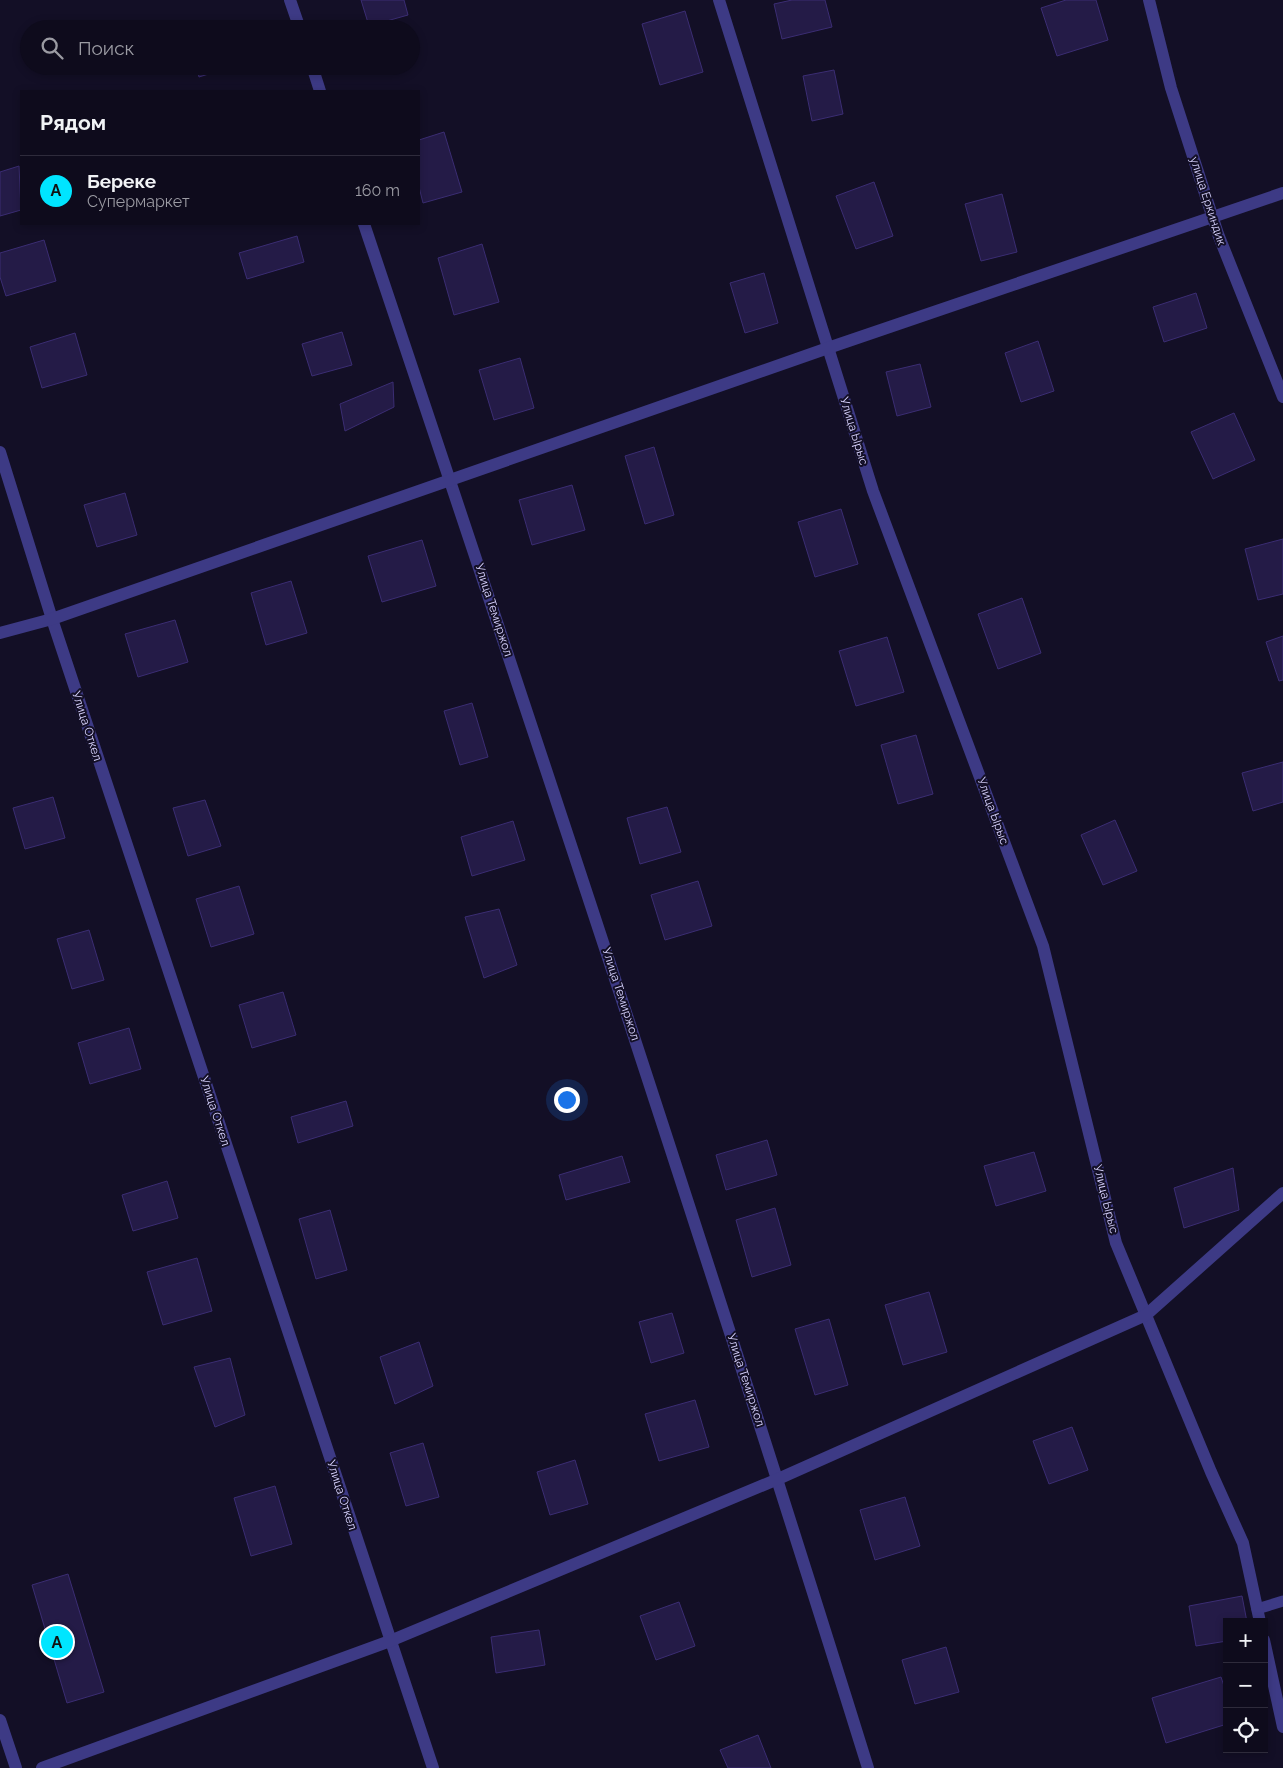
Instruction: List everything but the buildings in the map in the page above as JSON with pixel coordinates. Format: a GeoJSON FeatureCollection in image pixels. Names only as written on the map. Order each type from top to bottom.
{"type":"FeatureCollection","features":[{"type":"Feature","properties":{"kind":"street"},"geometry":{"type":"LineString","coordinates":[[290,0],[297,20]]}},
{"type":"Feature","properties":{"kind":"street","name":"Улица Ырыс"},"geometry":{"type":"LineString","coordinates":[[719,0],[873,491],[1043,946],[1116,1243],[1243,1544],[1259,1618]]}},
{"type":"Feature","properties":{"kind":"street","name":"улица Еркиндик"},"geometry":{"type":"LineString","coordinates":[[1149,0],[1171,88],[1212,218],[1283,397]]}},
{"type":"Feature","properties":{"kind":"street"},"geometry":{"type":"LineString","coordinates":[[315,75],[320,90]]}},
{"type":"Feature","properties":{"kind":"street"},"geometry":{"type":"LineString","coordinates":[[0,633],[52,619],[828,348],[1283,194]]}},
{"type":"Feature","properties":{"kind":"street","name":"Улица Темиржол"},"geometry":{"type":"LineString","coordinates":[[364,225],[573,847],[778,1479],[868,1768]]}},
{"type":"Feature","properties":{"kind":"street","name":"Улица Откел"},"geometry":{"type":"LineString","coordinates":[[0,452],[52,619],[433,1768]]}},
{"type":"Feature","properties":{"kind":"street"},"geometry":{"type":"LineString","coordinates":[[42,1768],[390,1641],[778,1479],[1146,1315],[1283,1193]]}},
{"type":"Feature","properties":{"kind":"street"},"geometry":{"type":"LineString","coordinates":[[1268,1658],[1283,1727]]}},
{"type":"Feature","properties":{"kind":"street"},"geometry":{"type":"LineString","coordinates":[[0,1720],[16,1768]]}},
{"type":"Feature","properties":{"kind":"lane"},"geometry":{"type":"LineString","coordinates":[[1258,1608],[1283,1601]]}},
{"type":"Feature","properties":{"kind":"place","name":"Береке"},"geometry":{"type":"Point","coordinates":[57,1642]}}]}
